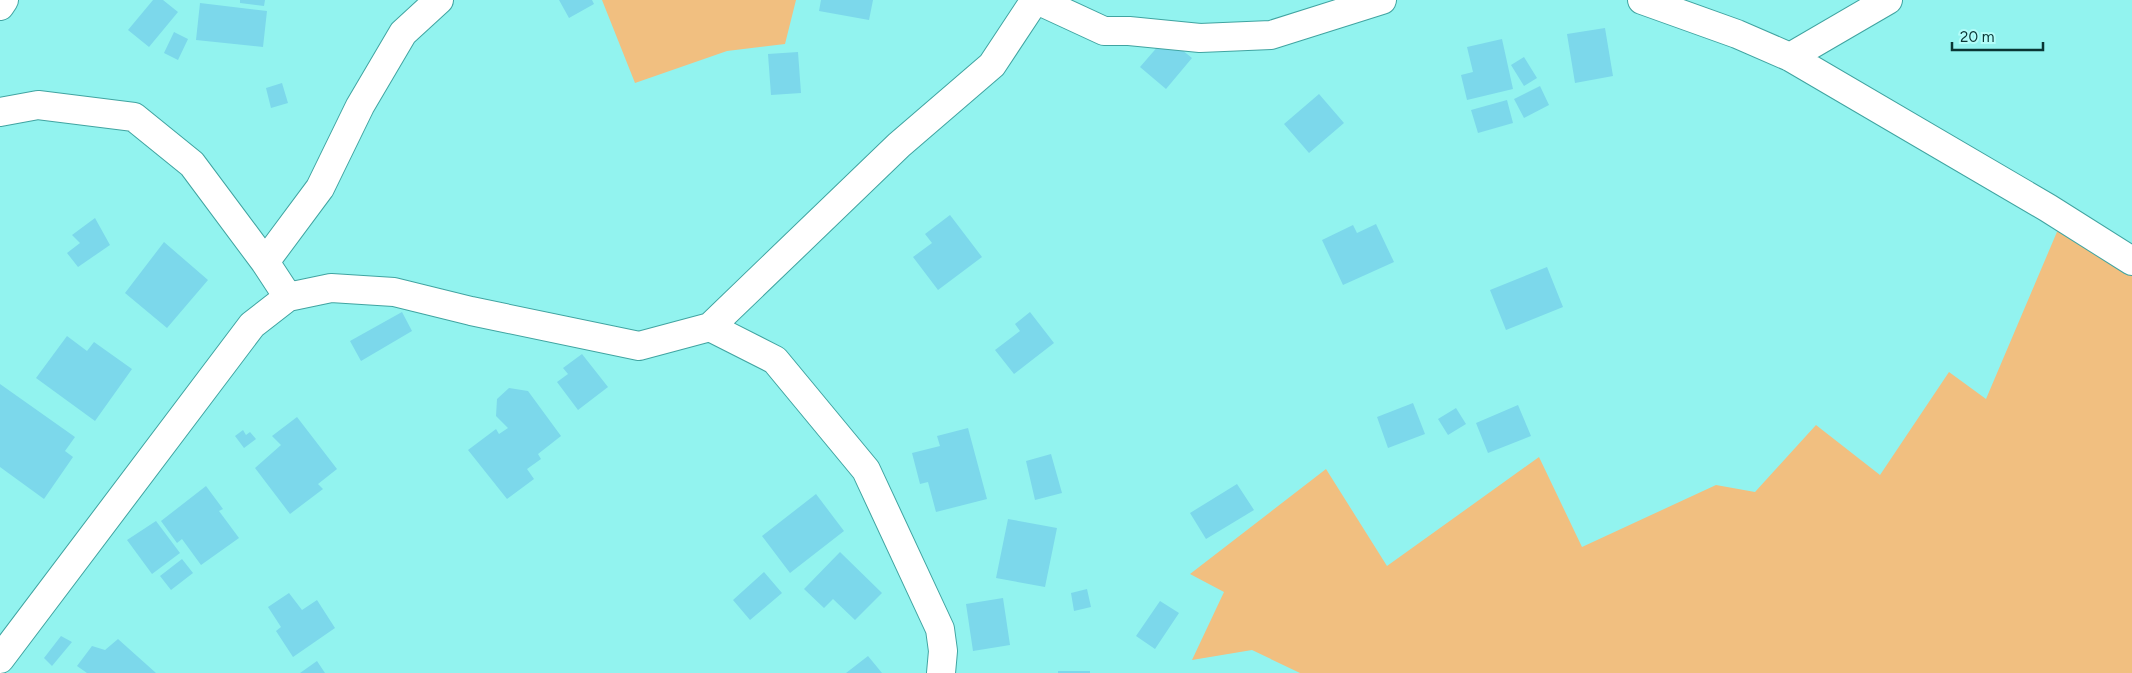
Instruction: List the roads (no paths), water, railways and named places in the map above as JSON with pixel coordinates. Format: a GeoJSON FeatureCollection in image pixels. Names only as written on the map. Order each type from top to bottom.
{"type":"FeatureCollection","features":[{"type":"Feature","properties":{"kind":"street"},"geometry":{"type":"LineString","coordinates":[[0,6],[4,0]]}},
{"type":"Feature","properties":{"kind":"street"},"geometry":{"type":"LineString","coordinates":[[265,262],[320,188],[360,106],[404,33],[439,0]]}},
{"type":"Feature","properties":{"kind":"street"},"geometry":{"type":"LineString","coordinates":[[0,659],[252,325],[288,297],[331,288],[394,292],[639,346],[710,327],[900,145],[992,65],[1036,0],[1104,31],[1129,31],[1200,38],[1271,35],[1382,0]]}},
{"type":"Feature","properties":{"kind":"street"},"geometry":{"type":"LineString","coordinates":[[1642,0],[1675,4],[1790,58],[2048,208],[2132,261]]}},
{"type":"Feature","properties":{"kind":"street"},"geometry":{"type":"LineString","coordinates":[[1790,58],[1888,0]]}},
{"type":"Feature","properties":{"kind":"street"},"geometry":{"type":"LineString","coordinates":[[0,112],[38,104],[134,117],[192,164],[265,262],[288,297]]}},
{"type":"Feature","properties":{"kind":"street"},"geometry":{"type":"LineString","coordinates":[[710,327],[775,360],[866,470],[940,629],[943,651],[941,673]]}}]}
